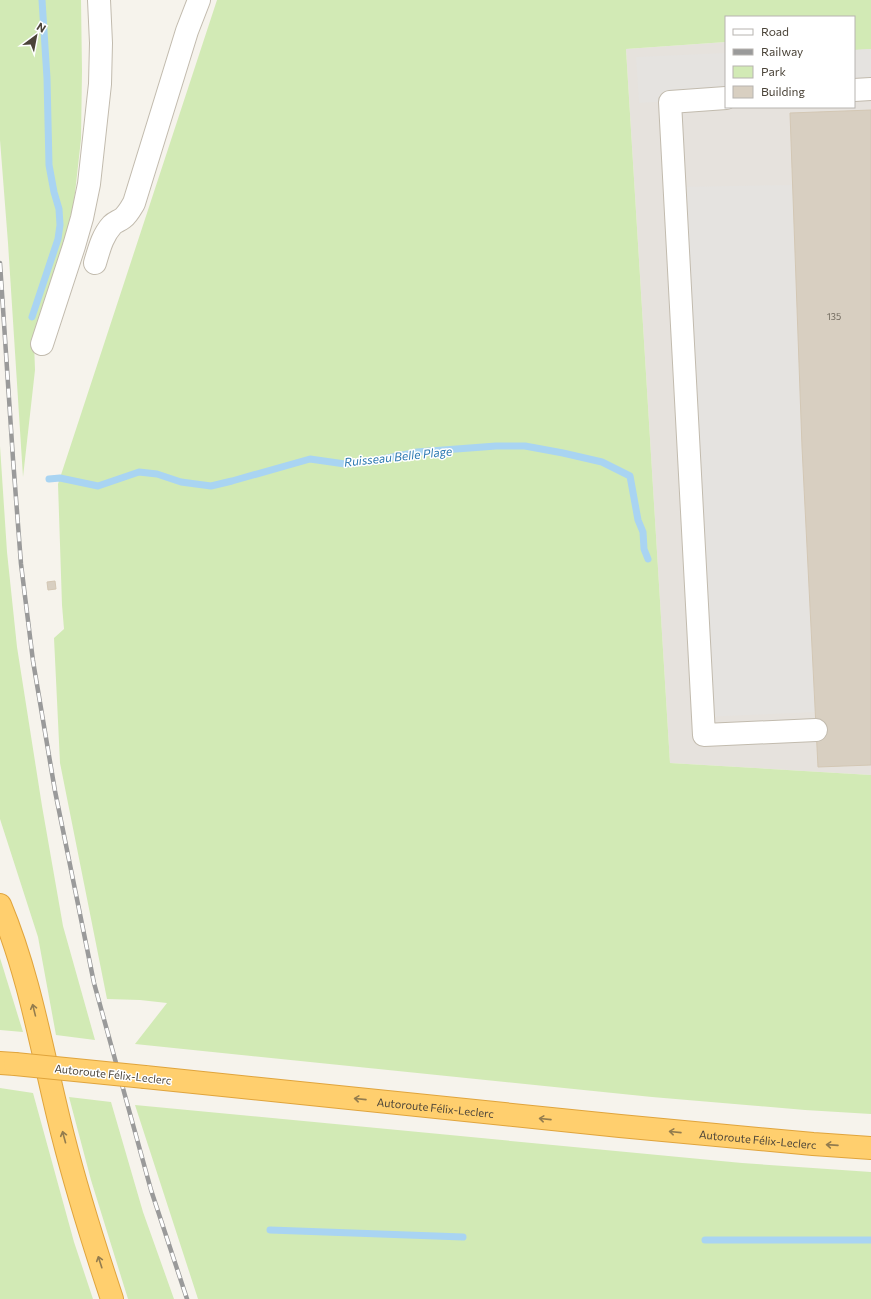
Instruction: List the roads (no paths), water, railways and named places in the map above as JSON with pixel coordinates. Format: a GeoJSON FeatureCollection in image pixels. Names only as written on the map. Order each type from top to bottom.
{"type":"FeatureCollection","features":[{"type":"Feature","properties":{"kind":"highway"},"geometry":{"type":"LineString","coordinates":[[0,905],[33,1006],[63,1136],[98,1257],[112,1299]]}},
{"type":"Feature","properties":{"kind":"highway","name":"Autoroute Félix-Leclerc"},"geometry":{"type":"LineString","coordinates":[[8,1064],[627,1127],[871,1148]]}},
{"type":"Feature","properties":{"kind":"lane"},"geometry":{"type":"LineString","coordinates":[[42,344],[74,246],[89,184],[100,84],[101,44],[99,0]]}},
{"type":"Feature","properties":{"kind":"lane"},"geometry":{"type":"LineString","coordinates":[[95,263],[102,239],[107,231],[113,224],[122,219],[129,212],[134,203],[187,31],[199,0]]}},
{"type":"Feature","properties":{"kind":"lane"},"geometry":{"type":"LineString","coordinates":[[855,90],[871,89]]}},
{"type":"Feature","properties":{"kind":"lane"},"geometry":{"type":"LineString","coordinates":[[725,98],[670,102],[704,735],[816,730]]}},
{"type":"Feature","properties":{"kind":"waterway"},"geometry":{"type":"LineString","coordinates":[[32,317],[58,239],[60,225],[59,209],[49,165],[47,78],[42,0]]}},
{"type":"Feature","properties":{"kind":"waterway","name":"Ruisseau Belle Plage"},"geometry":{"type":"LineString","coordinates":[[49,479],[60,478],[98,486],[139,472],[157,474],[181,482],[211,486],[310,459],[345,464],[373,461],[417,452],[496,446],[525,446],[602,462],[630,476],[638,520],[643,532],[644,549],[648,559]]}},
{"type":"Feature","properties":{"kind":"waterway"},"geometry":{"type":"LineString","coordinates":[[270,1230],[463,1237]]}},
{"type":"Feature","properties":{"kind":"waterway"},"geometry":{"type":"LineString","coordinates":[[705,1240],[871,1240]]}},
{"type":"Feature","properties":{"kind":"railway"},"geometry":{"type":"LineString","coordinates":[[0,263],[21,564],[33,661],[55,791],[94,983],[151,1190],[187,1299]]}}]}
